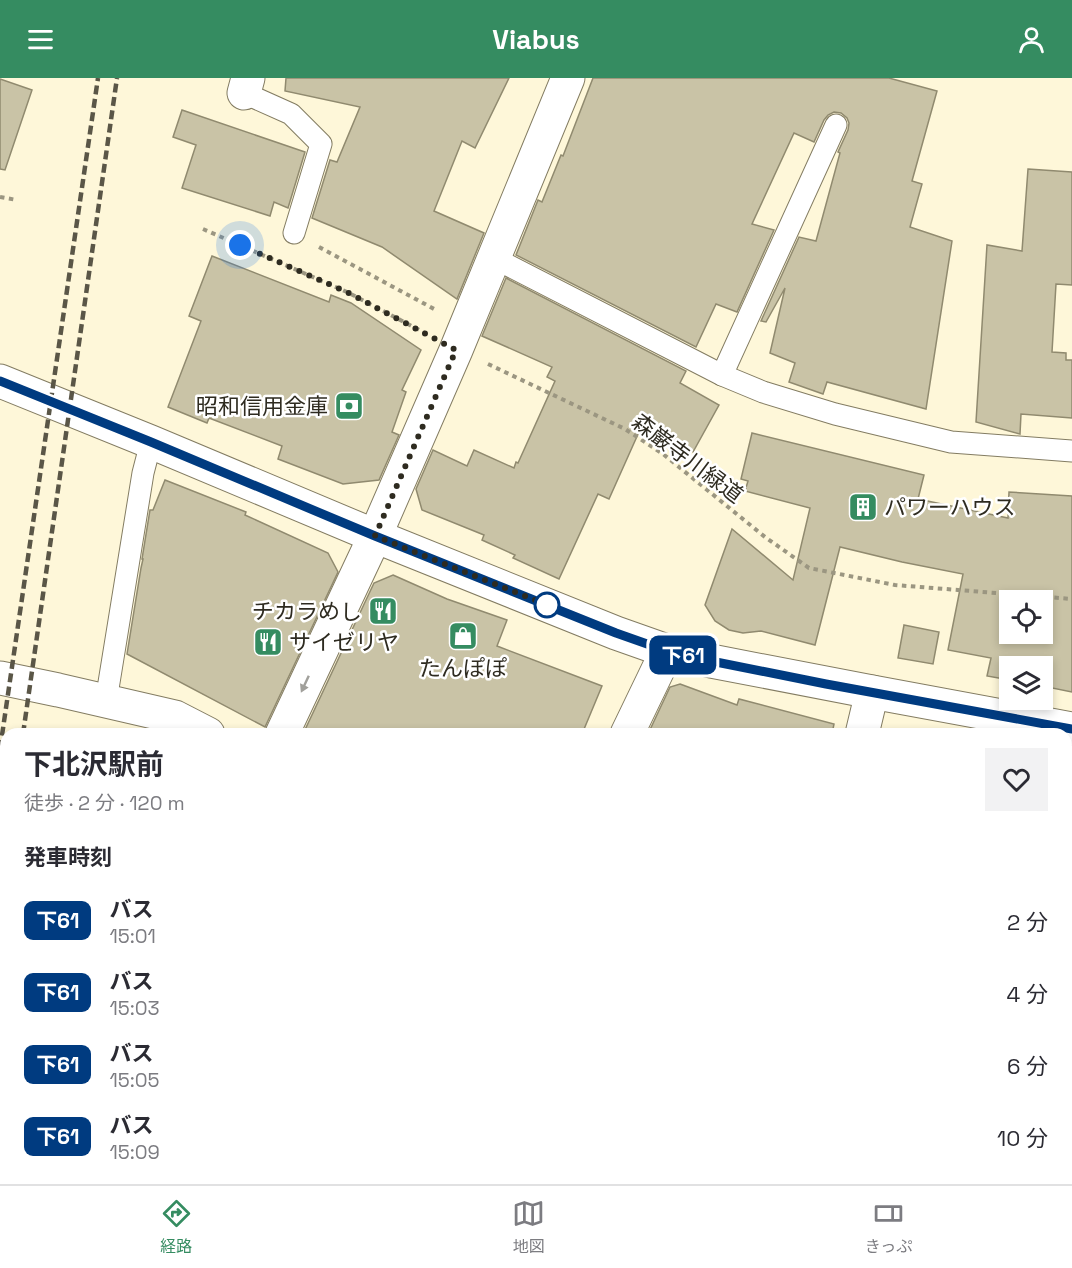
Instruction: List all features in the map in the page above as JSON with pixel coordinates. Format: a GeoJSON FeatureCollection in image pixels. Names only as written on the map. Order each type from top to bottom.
{"type":"FeatureCollection","features":[{"type":"Feature","properties":{"kind":"street"},"geometry":{"type":"LineString","coordinates":[[285,728],[375,536],[456,350],[568,78]]}},
{"type":"Feature","properties":{"kind":"street"},"geometry":{"type":"LineString","coordinates":[[1,389],[151,442],[375,536],[616,633],[667,651],[1067,728]]}},
{"type":"Feature","properties":{"kind":"street"},"geometry":{"type":"LineString","coordinates":[[630,728],[667,651]]}},
{"type":"Feature","properties":{"kind":"street"},"geometry":{"type":"LineString","coordinates":[[0,678],[175,717],[196,728]]}},
{"type":"Feature","properties":{"kind":"street"},"geometry":{"type":"LineString","coordinates":[[863,728],[872,692]]}},
{"type":"Feature","properties":{"kind":"lane"},"geometry":{"type":"LineString","coordinates":[[246,86],[291,114],[321,144],[294,233]]}},
{"type":"Feature","properties":{"kind":"lane"},"geometry":{"type":"LineString","coordinates":[[722,375],[836,125]]}},
{"type":"Feature","properties":{"kind":"lane"},"geometry":{"type":"LineString","coordinates":[[494,258],[722,375],[763,393],[835,414],[951,442],[1072,452]]}},
{"type":"Feature","properties":{"kind":"lane"},"geometry":{"type":"LineString","coordinates":[[106,701],[143,473],[151,442]]}},
{"type":"Feature","properties":{"kind":"path"},"geometry":{"type":"LineString","coordinates":[[0,197],[16,200]]}},
{"type":"Feature","properties":{"kind":"path","name":"森巌寺川緑道"},"geometry":{"type":"LineString","coordinates":[[203,229],[347,292],[456,350],[625,429],[663,454],[765,537],[809,568],[895,585],[1072,599]]}},
{"type":"Feature","properties":{"kind":"path"},"geometry":{"type":"LineString","coordinates":[[294,233],[439,311]]}},
{"type":"Feature","properties":{"kind":"building"},"geometry":{"type":"Polygon","coordinates":[[[286,78],[509,78],[475,148],[462,141],[434,211],[484,233],[457,299],[382,247],[312,218],[330,160],[337,162],[360,107],[285,91],[286,78]]]}},
{"type":"Feature","properties":{"kind":"building"},"geometry":{"type":"Polygon","coordinates":[[[593,78],[889,78],[937,91],[912,181],[922,184],[910,227],[952,241],[926,409],[827,382],[823,394],[789,382],[795,363],[770,353],[785,288],[766,322],[761,321],[799,237],[816,241],[840,153],[838,152],[848,130],[847,118],[841,113],[834,112],[828,115],[814,142],[794,133],[752,224],[774,230],[737,312],[716,304],[696,347],[516,255],[538,200],[542,202],[561,155],[563,156],[593,78]]]}},
{"type":"Feature","properties":{"kind":"building"},"geometry":{"type":"Polygon","coordinates":[[[0,79],[32,90],[5,170],[0,169],[0,79]]]}},
{"type":"Feature","properties":{"kind":"building"},"geometry":{"type":"Polygon","coordinates":[[[182,110],[305,152],[288,208],[274,202],[270,216],[182,188],[196,145],[173,137],[182,110]]]}},
{"type":"Feature","properties":{"kind":"building"},"geometry":{"type":"Polygon","coordinates":[[[1028,169],[1072,172],[1072,285],[1056,284],[1052,352],[1066,353],[1066,360],[1072,360],[1072,418],[1021,414],[1020,434],[976,422],[987,245],[1022,251],[1028,169]]]}},
{"type":"Feature","properties":{"kind":"building"},"geometry":{"type":"Polygon","coordinates":[[[212,256],[329,302],[331,295],[351,303],[421,350],[402,390],[406,392],[392,432],[399,435],[379,480],[343,484],[278,459],[282,446],[209,418],[207,423],[168,407],[201,321],[189,316],[212,256]]]}},
{"type":"Feature","properties":{"kind":"building"},"geometry":{"type":"Polygon","coordinates":[[[506,278],[686,371],[680,383],[719,405],[693,452],[643,423],[609,499],[598,494],[559,579],[513,558],[515,555],[482,540],[484,535],[422,510],[416,489],[433,450],[467,466],[474,450],[514,468],[555,381],[547,377],[552,367],[482,336],[506,278]]]}},
{"type":"Feature","properties":{"kind":"building"},"geometry":{"type":"Polygon","coordinates":[[[752,433],[924,475],[918,499],[1008,518],[1009,492],[1072,496],[1072,692],[1053,688],[1053,656],[999,656],[999,678],[987,676],[991,658],[948,650],[963,574],[840,547],[815,645],[761,631],[743,633],[729,630],[715,621],[705,605],[732,529],[793,580],[810,508],[745,491],[748,481],[741,479],[752,433]]]}},
{"type":"Feature","properties":{"kind":"building"},"geometry":{"type":"Polygon","coordinates":[[[165,480],[246,512],[245,515],[328,553],[338,572],[265,727],[127,654],[150,510],[153,510],[165,480]]]}},
{"type":"Feature","properties":{"kind":"building"},"geometry":{"type":"Polygon","coordinates":[[[393,575],[447,599],[507,620],[497,646],[602,686],[584,728],[306,728],[374,583],[393,575]]]}},
{"type":"Feature","properties":{"kind":"building"},"geometry":{"type":"Polygon","coordinates":[[[904,625],[939,632],[933,664],[898,658],[904,625]]]}},
{"type":"Feature","properties":{"kind":"building"},"geometry":{"type":"Polygon","coordinates":[[[680,684],[737,705],[739,699],[834,724],[833,728],[651,728],[670,687],[680,684]]]}},
{"type":"Feature","properties":{"kind":"railway"},"geometry":{"type":"LineString","coordinates":[[3,728],[98,78]]}},
{"type":"Feature","properties":{"kind":"railway"},"geometry":{"type":"LineString","coordinates":[[24,728],[117,78]]}},
{"type":"Feature","properties":{"kind":"bus line","name":"下61"},"geometry":{"type":"LineString","coordinates":[[0,381],[375,536],[616,633],[667,651],[826,684],[1067,728]]}},
{"type":"Feature","properties":{"kind":"place","name":"昭和信用金庫"},"geometry":{"type":"Point","coordinates":[349,406]}},
{"type":"Feature","properties":{"kind":"place","name":"パワーハウス"},"geometry":{"type":"Point","coordinates":[863,507]}},
{"type":"Feature","properties":{"kind":"place","name":"チカラめし"},"geometry":{"type":"Point","coordinates":[383,611]}},
{"type":"Feature","properties":{"kind":"place","name":"たんぽぽ"},"geometry":{"type":"Point","coordinates":[463,636]}},
{"type":"Feature","properties":{"kind":"place","name":"サイゼリヤ"},"geometry":{"type":"Point","coordinates":[268,642]}},
{"type":"Feature","properties":{"kind":"route"},"geometry":{"type":"LineString","coordinates":[[240,245],[347,292],[456,350],[375,536],[550,606],[547,605]]}}]}
